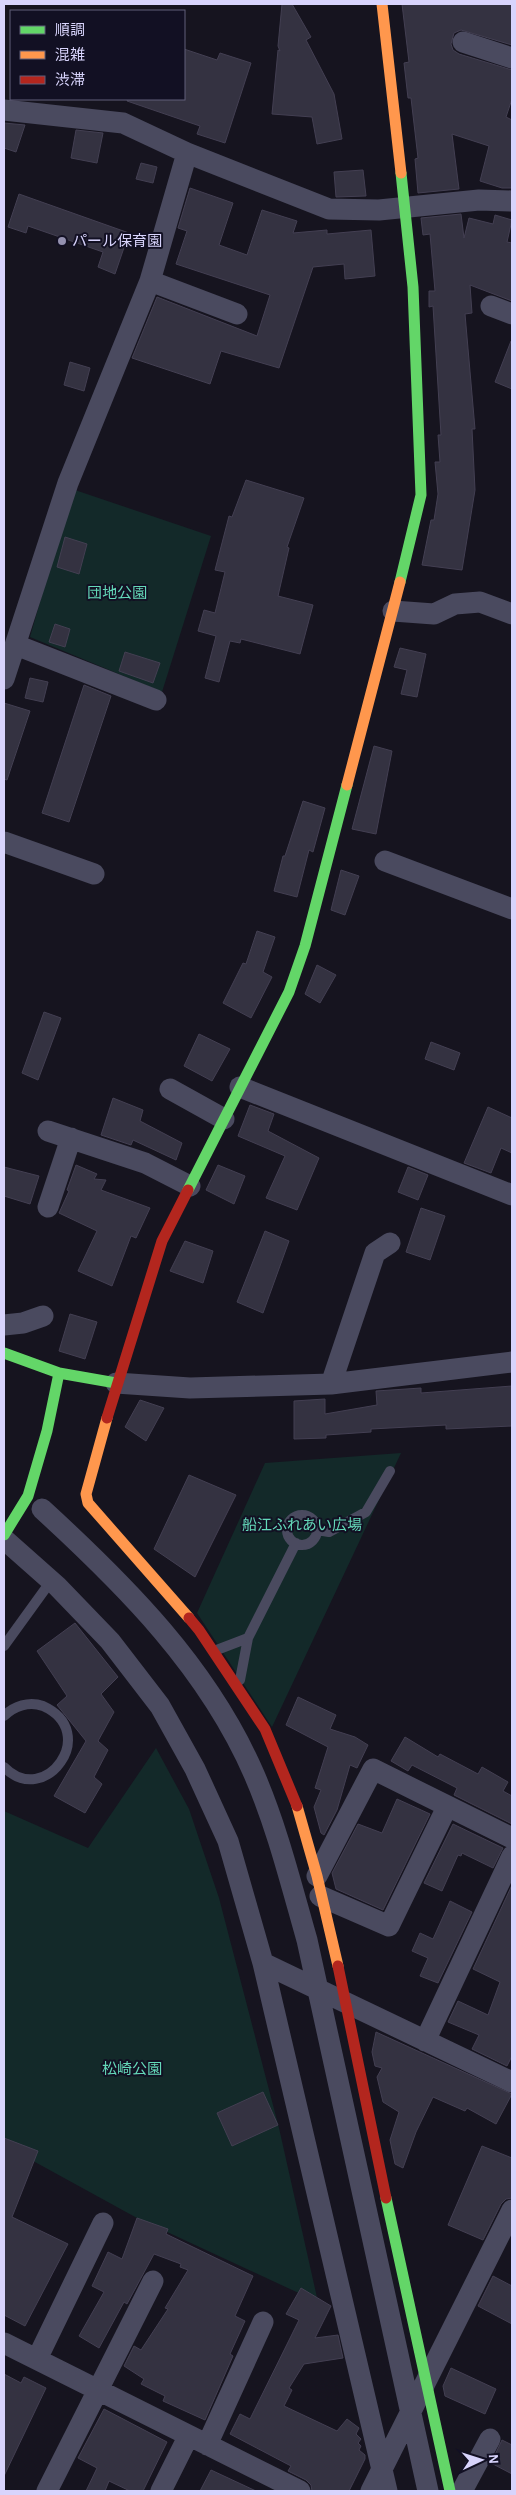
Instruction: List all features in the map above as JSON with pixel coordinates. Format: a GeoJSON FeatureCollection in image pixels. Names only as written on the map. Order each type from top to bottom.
{"type":"FeatureCollection","features":[{"type":"Feature","properties":{"kind":"street"},"geometry":{"type":"LineString","coordinates":[[382,4],[413,287],[421,495],[393,611],[305,946],[289,992],[162,1241],[116,1383],[86,1494],[88,1503],[198,1630],[214,1652],[264,1729],[297,1806],[319,1886],[346,2001],[384,2188],[450,2491]]}},
{"type":"Feature","properties":{"kind":"street"},"geometry":{"type":"LineString","coordinates":[[463,42],[512,58]]}},
{"type":"Feature","properties":{"kind":"street"},"geometry":{"type":"LineString","coordinates":[[4,110],[123,123],[187,153],[329,208],[379,210],[479,200],[512,201]]}},
{"type":"Feature","properties":{"kind":"street"},"geometry":{"type":"LineString","coordinates":[[4,679],[13,635],[68,483],[150,281],[187,153]]}},
{"type":"Feature","properties":{"kind":"street"},"geometry":{"type":"LineString","coordinates":[[150,281],[237,314]]}},
{"type":"Feature","properties":{"kind":"street"},"geometry":{"type":"LineString","coordinates":[[491,306],[512,314]]}},
{"type":"Feature","properties":{"kind":"street"},"geometry":{"type":"LineString","coordinates":[[393,611],[434,614],[455,604],[480,602],[512,614]]}},
{"type":"Feature","properties":{"kind":"street"},"geometry":{"type":"LineString","coordinates":[[13,635],[156,700]]}},
{"type":"Feature","properties":{"kind":"street"},"geometry":{"type":"LineString","coordinates":[[4,842],[94,874]]}},
{"type":"Feature","properties":{"kind":"street"},"geometry":{"type":"LineString","coordinates":[[385,861],[512,909]]}},
{"type":"Feature","properties":{"kind":"street"},"geometry":{"type":"LineString","coordinates":[[240,1086],[512,1195]]}},
{"type":"Feature","properties":{"kind":"street"},"geometry":{"type":"LineString","coordinates":[[170,1089],[224,1118]]}},
{"type":"Feature","properties":{"kind":"street"},"geometry":{"type":"LineString","coordinates":[[48,1131],[145,1163],[190,1186]]}},
{"type":"Feature","properties":{"kind":"street"},"geometry":{"type":"LineString","coordinates":[[48,1207],[71,1138]]}},
{"type":"Feature","properties":{"kind":"street"},"geometry":{"type":"LineString","coordinates":[[331,1384],[375,1253],[390,1243]]}},
{"type":"Feature","properties":{"kind":"street"},"geometry":{"type":"LineString","coordinates":[[4,1325],[23,1323],[43,1316]]}},
{"type":"Feature","properties":{"kind":"street"},"geometry":{"type":"LineString","coordinates":[[4,1353],[59,1373],[116,1383],[190,1388],[331,1384],[512,1362]]}},
{"type":"Feature","properties":{"kind":"street"},"geometry":{"type":"LineString","coordinates":[[4,1535],[28,1496],[48,1432],[59,1373]]}},
{"type":"Feature","properties":{"kind":"street"},"geometry":{"type":"LineString","coordinates":[[42,1509],[122,1584],[181,1652],[223,1712],[254,1774],[283,1857],[307,1940],[428,2491]]}},
{"type":"Feature","properties":{"kind":"street"},"geometry":{"type":"LineString","coordinates":[[4,1538],[51,1581],[116,1648],[160,1706],[195,1769],[228,1841],[263,1963],[384,2481]]}},
{"type":"Feature","properties":{"kind":"street"},"geometry":{"type":"LineString","coordinates":[[319,1886],[373,1769],[512,1838]]}},
{"type":"Feature","properties":{"kind":"street"},"geometry":{"type":"LineString","coordinates":[[319,1886],[389,1926],[447,1807]]}},
{"type":"Feature","properties":{"kind":"street"},"geometry":{"type":"LineString","coordinates":[[425,2041],[512,1856]]}},
{"type":"Feature","properties":{"kind":"street"},"geometry":{"type":"LineString","coordinates":[[263,1963],[346,2001],[512,2082]]}},
{"type":"Feature","properties":{"kind":"street"},"geometry":{"type":"LineString","coordinates":[[371,2491],[384,2481],[411,2412],[512,2210]]}},
{"type":"Feature","properties":{"kind":"street"},"geometry":{"type":"LineString","coordinates":[[37,2359],[103,2224]]}},
{"type":"Feature","properties":{"kind":"street"},"geometry":{"type":"LineString","coordinates":[[47,2491],[153,2281]]}},
{"type":"Feature","properties":{"kind":"street"},"geometry":{"type":"LineString","coordinates":[[161,2491],[198,2441],[263,2321]]}},
{"type":"Feature","properties":{"kind":"street"},"geometry":{"type":"LineString","coordinates":[[4,2343],[198,2441],[271,2486],[300,2491]]}},
{"type":"Feature","properties":{"kind":"street"},"geometry":{"type":"LineString","coordinates":[[462,2491],[490,2439]]}},
{"type":"Feature","properties":{"kind":"lane"},"geometry":{"type":"LineString","coordinates":[[317,1530],[329,1532],[366,1512],[390,1471]]}},
{"type":"Feature","properties":{"kind":"lane"},"geometry":{"type":"LineString","coordinates":[[303,1515],[313,1520],[317,1530],[315,1536],[307,1544],[296,1543],[291,1540],[287,1529],[297,1516],[303,1515]]}},
{"type":"Feature","properties":{"kind":"lane"},"geometry":{"type":"LineString","coordinates":[[239,1689],[248,1638],[296,1543]]}},
{"type":"Feature","properties":{"kind":"lane"},"geometry":{"type":"LineString","coordinates":[[4,1646],[51,1581]]}},
{"type":"Feature","properties":{"kind":"lane"},"geometry":{"type":"LineString","coordinates":[[214,1652],[248,1638]]}},
{"type":"Feature","properties":{"kind":"lane"},"geometry":{"type":"LineString","coordinates":[[4,1767],[9,1773],[22,1778],[37,1779],[51,1774],[62,1763],[68,1750],[68,1735],[62,1721],[52,1710],[39,1705],[24,1704],[5,1712]]}},
{"type":"Feature","properties":{"kind":"green space","name":"団地公園"},"geometry":{"type":"Polygon","coordinates":[[[72,489],[211,536],[162,692],[30,637],[72,489]]]}},
{"type":"Feature","properties":{"kind":"green space","name":"船江ふれあい広場"},"geometry":{"type":"Polygon","coordinates":[[[401,1453],[272,1727],[197,1613],[265,1463],[401,1453]]]}},
{"type":"Feature","properties":{"kind":"green space","name":"松崎公園"},"geometry":{"type":"Polygon","coordinates":[[[156,1748],[189,1809],[219,1898],[279,2128],[318,2302],[137,2218],[4,2145],[4,1811],[88,1848],[156,1748]]]}},
{"type":"Feature","properties":{"kind":"building"},"geometry":{"type":"Polygon","coordinates":[[[282,4],[292,4],[311,37],[306,40],[334,94],[342,139],[317,144],[312,117],[272,114],[278,50],[280,51],[278,46],[282,4]]]}},
{"type":"Feature","properties":{"kind":"building"},"geometry":{"type":"Polygon","coordinates":[[[402,4],[512,4],[512,45],[461,30],[454,33],[451,44],[453,50],[459,54],[512,70],[512,99],[506,117],[512,120],[512,188],[502,188],[480,181],[489,146],[452,134],[459,189],[418,193],[415,159],[418,158],[411,98],[408,98],[404,63],[409,62],[402,4]]]}},
{"type":"Feature","properties":{"kind":"building"},"geometry":{"type":"Polygon","coordinates":[[[185,49],[217,60],[220,53],[251,63],[225,143],[197,134],[200,126],[127,101],[185,100],[185,49]]]}},
{"type":"Feature","properties":{"kind":"building"},"geometry":{"type":"Polygon","coordinates":[[[4,123],[25,125],[16,152],[4,148],[4,123]]]}},
{"type":"Feature","properties":{"kind":"building"},"geometry":{"type":"Polygon","coordinates":[[[76,130],[103,133],[97,163],[71,158],[76,130]]]}},
{"type":"Feature","properties":{"kind":"building"},"geometry":{"type":"Polygon","coordinates":[[[141,163],[157,167],[153,183],[136,179],[141,163]]]}},
{"type":"Feature","properties":{"kind":"building"},"geometry":{"type":"Polygon","coordinates":[[[363,170],[366,196],[336,197],[334,172],[363,170]]]}},
{"type":"Feature","properties":{"kind":"building"},"geometry":{"type":"Polygon","coordinates":[[[190,188],[233,203],[219,245],[247,255],[262,210],[297,221],[293,233],[327,230],[327,234],[371,230],[375,276],[345,279],[344,264],[313,267],[279,368],[221,351],[210,384],[132,358],[157,297],[257,336],[270,295],[176,264],[187,231],[178,228],[190,188]]]}},
{"type":"Feature","properties":{"kind":"building"},"geometry":{"type":"Polygon","coordinates":[[[19,194],[129,233],[115,274],[98,267],[103,252],[28,226],[26,233],[8,227],[19,194]]]}},
{"type":"Feature","properties":{"kind":"building"},"geometry":{"type":"Polygon","coordinates":[[[461,214],[464,238],[469,218],[493,224],[495,215],[512,220],[507,242],[512,243],[512,301],[470,285],[472,313],[465,314],[475,429],[472,429],[475,490],[462,570],[422,565],[431,520],[434,520],[438,494],[435,462],[440,462],[438,435],[441,435],[433,306],[429,307],[429,291],[435,291],[430,234],[423,235],[421,218],[461,214]]]}},
{"type":"Feature","properties":{"kind":"building"},"geometry":{"type":"Polygon","coordinates":[[[512,341],[512,389],[495,382],[512,341]]]}},
{"type":"Feature","properties":{"kind":"building"},"geometry":{"type":"Polygon","coordinates":[[[70,362],[90,368],[84,391],[64,385],[70,362]]]}},
{"type":"Feature","properties":{"kind":"building"},"geometry":{"type":"Polygon","coordinates":[[[246,480],[304,498],[287,547],[289,548],[278,596],[313,605],[300,654],[241,639],[240,643],[230,641],[219,682],[205,678],[216,636],[198,631],[204,610],[215,613],[225,572],[215,570],[229,516],[232,517],[246,480]]]}},
{"type":"Feature","properties":{"kind":"building"},"geometry":{"type":"Polygon","coordinates":[[[65,537],[87,544],[79,574],[57,567],[65,537]]]}},
{"type":"Feature","properties":{"kind":"building"},"geometry":{"type":"Polygon","coordinates":[[[55,624],[70,629],[65,647],[49,642],[55,624]]]}},
{"type":"Feature","properties":{"kind":"building"},"geometry":{"type":"Polygon","coordinates":[[[400,648],[426,654],[417,697],[401,694],[407,670],[394,667],[400,648]]]}},
{"type":"Feature","properties":{"kind":"building"},"geometry":{"type":"Polygon","coordinates":[[[125,652],[160,663],[153,683],[119,671],[125,652]]]}},
{"type":"Feature","properties":{"kind":"building"},"geometry":{"type":"Polygon","coordinates":[[[30,678],[48,682],[43,702],[25,698],[30,678]]]}},
{"type":"Feature","properties":{"kind":"building"},"geometry":{"type":"Polygon","coordinates":[[[84,685],[111,696],[69,822],[42,813],[84,685]]]}},
{"type":"Feature","properties":{"kind":"building"},"geometry":{"type":"Polygon","coordinates":[[[4,703],[30,711],[7,780],[4,779],[4,703]]]}},
{"type":"Feature","properties":{"kind":"building"},"geometry":{"type":"Polygon","coordinates":[[[374,746],[392,751],[376,834],[352,829],[374,746]]]}},
{"type":"Feature","properties":{"kind":"building"},"geometry":{"type":"Polygon","coordinates":[[[303,801],[325,808],[313,852],[309,850],[297,897],[274,891],[283,856],[285,856],[303,801]]]}},
{"type":"Feature","properties":{"kind":"building"},"geometry":{"type":"Polygon","coordinates":[[[341,870],[359,876],[345,915],[331,910],[341,870]]]}},
{"type":"Feature","properties":{"kind":"building"},"geometry":{"type":"Polygon","coordinates":[[[257,931],[275,937],[263,972],[272,977],[251,1018],[223,1003],[243,963],[246,964],[257,931]]]}},
{"type":"Feature","properties":{"kind":"building"},"geometry":{"type":"Polygon","coordinates":[[[317,965],[336,975],[320,1003],[305,994],[317,965]]]}},
{"type":"Feature","properties":{"kind":"building"},"geometry":{"type":"Polygon","coordinates":[[[44,1012],[61,1018],[38,1080],[22,1073],[44,1012]]]}},
{"type":"Feature","properties":{"kind":"building"},"geometry":{"type":"Polygon","coordinates":[[[199,1034],[230,1049],[212,1081],[184,1066],[199,1034]]]}},
{"type":"Feature","properties":{"kind":"building"},"geometry":{"type":"Polygon","coordinates":[[[431,1042],[460,1053],[454,1070],[425,1059],[431,1042]]]}},
{"type":"Feature","properties":{"kind":"building"},"geometry":{"type":"Polygon","coordinates":[[[113,1098],[143,1110],[140,1121],[182,1143],[176,1160],[133,1140],[131,1145],[101,1135],[113,1098]]]}},
{"type":"Feature","properties":{"kind":"building"},"geometry":{"type":"Polygon","coordinates":[[[250,1105],[274,1114],[268,1131],[319,1158],[297,1210],[266,1198],[285,1156],[238,1136],[250,1105]]]}},
{"type":"Feature","properties":{"kind":"building"},"geometry":{"type":"Polygon","coordinates":[[[488,1107],[512,1118],[512,1153],[501,1148],[491,1173],[464,1163],[488,1107]]]}},
{"type":"Feature","properties":{"kind":"building"},"geometry":{"type":"Polygon","coordinates":[[[76,1165],[97,1174],[94,1179],[106,1180],[101,1190],[150,1208],[136,1238],[131,1236],[112,1286],[78,1271],[97,1231],[59,1213],[69,1191],[67,1190],[76,1165]]]}},
{"type":"Feature","properties":{"kind":"building"},"geometry":{"type":"Polygon","coordinates":[[[218,1165],[245,1176],[234,1204],[206,1190],[218,1165]]]}},
{"type":"Feature","properties":{"kind":"building"},"geometry":{"type":"Polygon","coordinates":[[[4,1167],[39,1176],[30,1204],[4,1196],[4,1167]]]}},
{"type":"Feature","properties":{"kind":"building"},"geometry":{"type":"Polygon","coordinates":[[[408,1167],[428,1175],[418,1200],[398,1192],[408,1167]]]}},
{"type":"Feature","properties":{"kind":"building"},"geometry":{"type":"Polygon","coordinates":[[[421,1208],[445,1216],[430,1260],[406,1252],[421,1208]]]}},
{"type":"Feature","properties":{"kind":"building"},"geometry":{"type":"Polygon","coordinates":[[[265,1231],[289,1241],[263,1313],[237,1302],[265,1231]]]}},
{"type":"Feature","properties":{"kind":"building"},"geometry":{"type":"Polygon","coordinates":[[[185,1241],[213,1251],[203,1283],[170,1271],[185,1241]]]}},
{"type":"Feature","properties":{"kind":"building"},"geometry":{"type":"Polygon","coordinates":[[[70,1314],[97,1322],[85,1359],[59,1351],[70,1314]]]}},
{"type":"Feature","properties":{"kind":"building"},"geometry":{"type":"Polygon","coordinates":[[[512,1386],[512,1426],[446,1429],[446,1425],[371,1429],[371,1432],[326,1435],[326,1438],[294,1439],[294,1401],[325,1399],[325,1414],[377,1405],[376,1391],[421,1388],[421,1393],[512,1386]]]}},
{"type":"Feature","properties":{"kind":"building"},"geometry":{"type":"Polygon","coordinates":[[[140,1400],[164,1408],[146,1441],[125,1427],[140,1400]]]}},
{"type":"Feature","properties":{"kind":"building"},"geometry":{"type":"Polygon","coordinates":[[[189,1475],[236,1495],[195,1577],[154,1549],[189,1475]]]}},
{"type":"Feature","properties":{"kind":"building"},"geometry":{"type":"Polygon","coordinates":[[[75,1623],[118,1677],[101,1694],[114,1712],[98,1741],[108,1750],[94,1777],[102,1784],[85,1813],[54,1796],[86,1741],[57,1705],[67,1696],[37,1651],[75,1623]]]}},
{"type":"Feature","properties":{"kind":"building"},"geometry":{"type":"Polygon","coordinates":[[[298,1697],[336,1715],[330,1729],[355,1737],[368,1745],[357,1768],[350,1765],[337,1810],[324,1835],[321,1833],[314,1807],[321,1790],[315,1788],[328,1747],[286,1725],[298,1697]]]}},
{"type":"Feature","properties":{"kind":"building"},"geometry":{"type":"Polygon","coordinates":[[[405,1737],[438,1757],[440,1754],[478,1774],[482,1767],[508,1782],[503,1791],[512,1796],[512,1824],[454,1795],[457,1788],[412,1765],[408,1771],[391,1761],[405,1737]]]}},
{"type":"Feature","properties":{"kind":"building"},"geometry":{"type":"Polygon","coordinates":[[[397,1799],[430,1814],[383,1910],[336,1889],[332,1873],[358,1824],[382,1833],[397,1799]]]}},
{"type":"Feature","properties":{"kind":"building"},"geometry":{"type":"Polygon","coordinates":[[[453,1824],[503,1848],[493,1868],[462,1853],[461,1856],[458,1855],[442,1891],[424,1883],[453,1824]]]}},
{"type":"Feature","properties":{"kind":"building"},"geometry":{"type":"Polygon","coordinates":[[[512,1885],[512,2056],[507,2066],[472,2049],[479,2035],[448,2022],[458,2001],[488,2015],[500,1982],[473,1969],[512,1885]]]}},
{"type":"Feature","properties":{"kind":"building"},"geometry":{"type":"Polygon","coordinates":[[[450,1901],[472,1912],[438,1983],[420,1976],[428,1958],[412,1951],[420,1933],[433,1939],[450,1901]]]}},
{"type":"Feature","properties":{"kind":"building"},"geometry":{"type":"Polygon","coordinates":[[[376,2032],[512,2094],[496,2124],[467,2108],[465,2111],[433,2097],[416,2132],[403,2168],[395,2164],[390,2140],[399,2112],[383,2102],[377,2077],[382,2068],[375,2066],[372,2052],[376,2032]]]}},
{"type":"Feature","properties":{"kind":"building"},"geometry":{"type":"Polygon","coordinates":[[[263,2092],[278,2125],[232,2146],[217,2113],[263,2092]]]}},
{"type":"Feature","properties":{"kind":"building"},"geometry":{"type":"Polygon","coordinates":[[[4,2138],[38,2151],[12,2217],[68,2244],[25,2326],[4,2315],[4,2138]]]}},
{"type":"Feature","properties":{"kind":"building"},"geometry":{"type":"Polygon","coordinates":[[[482,2146],[512,2158],[512,2198],[506,2199],[501,2204],[483,2240],[448,2225],[482,2146]]]}},
{"type":"Feature","properties":{"kind":"building"},"geometry":{"type":"Polygon","coordinates":[[[137,2218],[168,2229],[166,2234],[253,2276],[235,2316],[245,2321],[230,2354],[233,2356],[205,2420],[163,2401],[165,2396],[141,2384],[144,2379],[124,2366],[134,2346],[141,2350],[168,2309],[165,2308],[188,2270],[180,2267],[181,2264],[154,2254],[127,2304],[124,2302],[99,2348],[79,2336],[104,2292],[92,2286],[108,2252],[122,2259],[137,2218]]]}},
{"type":"Feature","properties":{"kind":"building"},"geometry":{"type":"Polygon","coordinates":[[[493,2276],[512,2286],[512,2324],[478,2306],[493,2276]]]}},
{"type":"Feature","properties":{"kind":"building"},"geometry":{"type":"Polygon","coordinates":[[[301,2288],[331,2306],[315,2338],[338,2335],[343,2358],[304,2364],[289,2388],[292,2390],[284,2406],[337,2431],[347,2419],[359,2428],[356,2434],[361,2439],[358,2443],[361,2446],[359,2450],[365,2455],[365,2459],[349,2491],[312,2491],[311,2485],[306,2480],[288,2471],[291,2466],[230,2434],[240,2414],[250,2419],[299,2320],[286,2314],[301,2288]]]}},
{"type":"Feature","properties":{"kind":"building"},"geometry":{"type":"Polygon","coordinates":[[[451,2368],[496,2389],[485,2414],[445,2396],[443,2386],[451,2368]]]}},
{"type":"Feature","properties":{"kind":"building"},"geometry":{"type":"Polygon","coordinates":[[[4,2374],[21,2383],[24,2377],[46,2388],[4,2476],[4,2374]]]}},
{"type":"Feature","properties":{"kind":"building"},"geometry":{"type":"Polygon","coordinates":[[[104,2409],[167,2442],[143,2491],[130,2491],[109,2481],[105,2491],[86,2491],[97,2468],[78,2458],[104,2409]]]}},
{"type":"Feature","properties":{"kind":"building"},"geometry":{"type":"Polygon","coordinates":[[[502,2440],[512,2445],[512,2474],[491,2463],[502,2440]]]}},
{"type":"Feature","properties":{"kind":"building"},"geometry":{"type":"Polygon","coordinates":[[[211,2470],[256,2491],[200,2491],[211,2470]]]}},
{"type":"Feature","properties":{"kind":"traffic: fast"},"geometry":{"type":"LineString","coordinates":[[400,582],[421,495],[413,287],[401,173]]}},
{"type":"Feature","properties":{"kind":"traffic: fast"},"geometry":{"type":"LineString","coordinates":[[188,1190],[289,992],[305,946],[347,785]]}},
{"type":"Feature","properties":{"kind":"traffic: fast"},"geometry":{"type":"LineString","coordinates":[[4,1353],[59,1373],[116,1383]]}},
{"type":"Feature","properties":{"kind":"traffic: fast"},"geometry":{"type":"LineString","coordinates":[[4,1535],[28,1496],[47,1431],[59,1373]]}},
{"type":"Feature","properties":{"kind":"traffic: fast"},"geometry":{"type":"LineString","coordinates":[[386,2198],[450,2491]]}},
{"type":"Feature","properties":{"kind":"traffic: slow"},"geometry":{"type":"LineString","coordinates":[[382,4],[401,173]]}},
{"type":"Feature","properties":{"kind":"traffic: slow"},"geometry":{"type":"LineString","coordinates":[[347,785],[400,582]]}},
{"type":"Feature","properties":{"kind":"traffic: slow"},"geometry":{"type":"LineString","coordinates":[[107,1418],[86,1494],[88,1503],[189,1618]]}},
{"type":"Feature","properties":{"kind":"traffic: slow"},"geometry":{"type":"LineString","coordinates":[[297,1806],[317,1876],[338,1966]]}},
{"type":"Feature","properties":{"kind":"traffic: jam"},"geometry":{"type":"LineString","coordinates":[[107,1418],[162,1241],[188,1190]]}},
{"type":"Feature","properties":{"kind":"traffic: jam"},"geometry":{"type":"LineString","coordinates":[[189,1618],[265,1729],[297,1806]]}},
{"type":"Feature","properties":{"kind":"traffic: jam"},"geometry":{"type":"LineString","coordinates":[[338,1966],[386,2198]]}},
{"type":"Feature","properties":{"kind":"place","name":"パール保育園"},"geometry":{"type":"Point","coordinates":[62,241]}}]}
